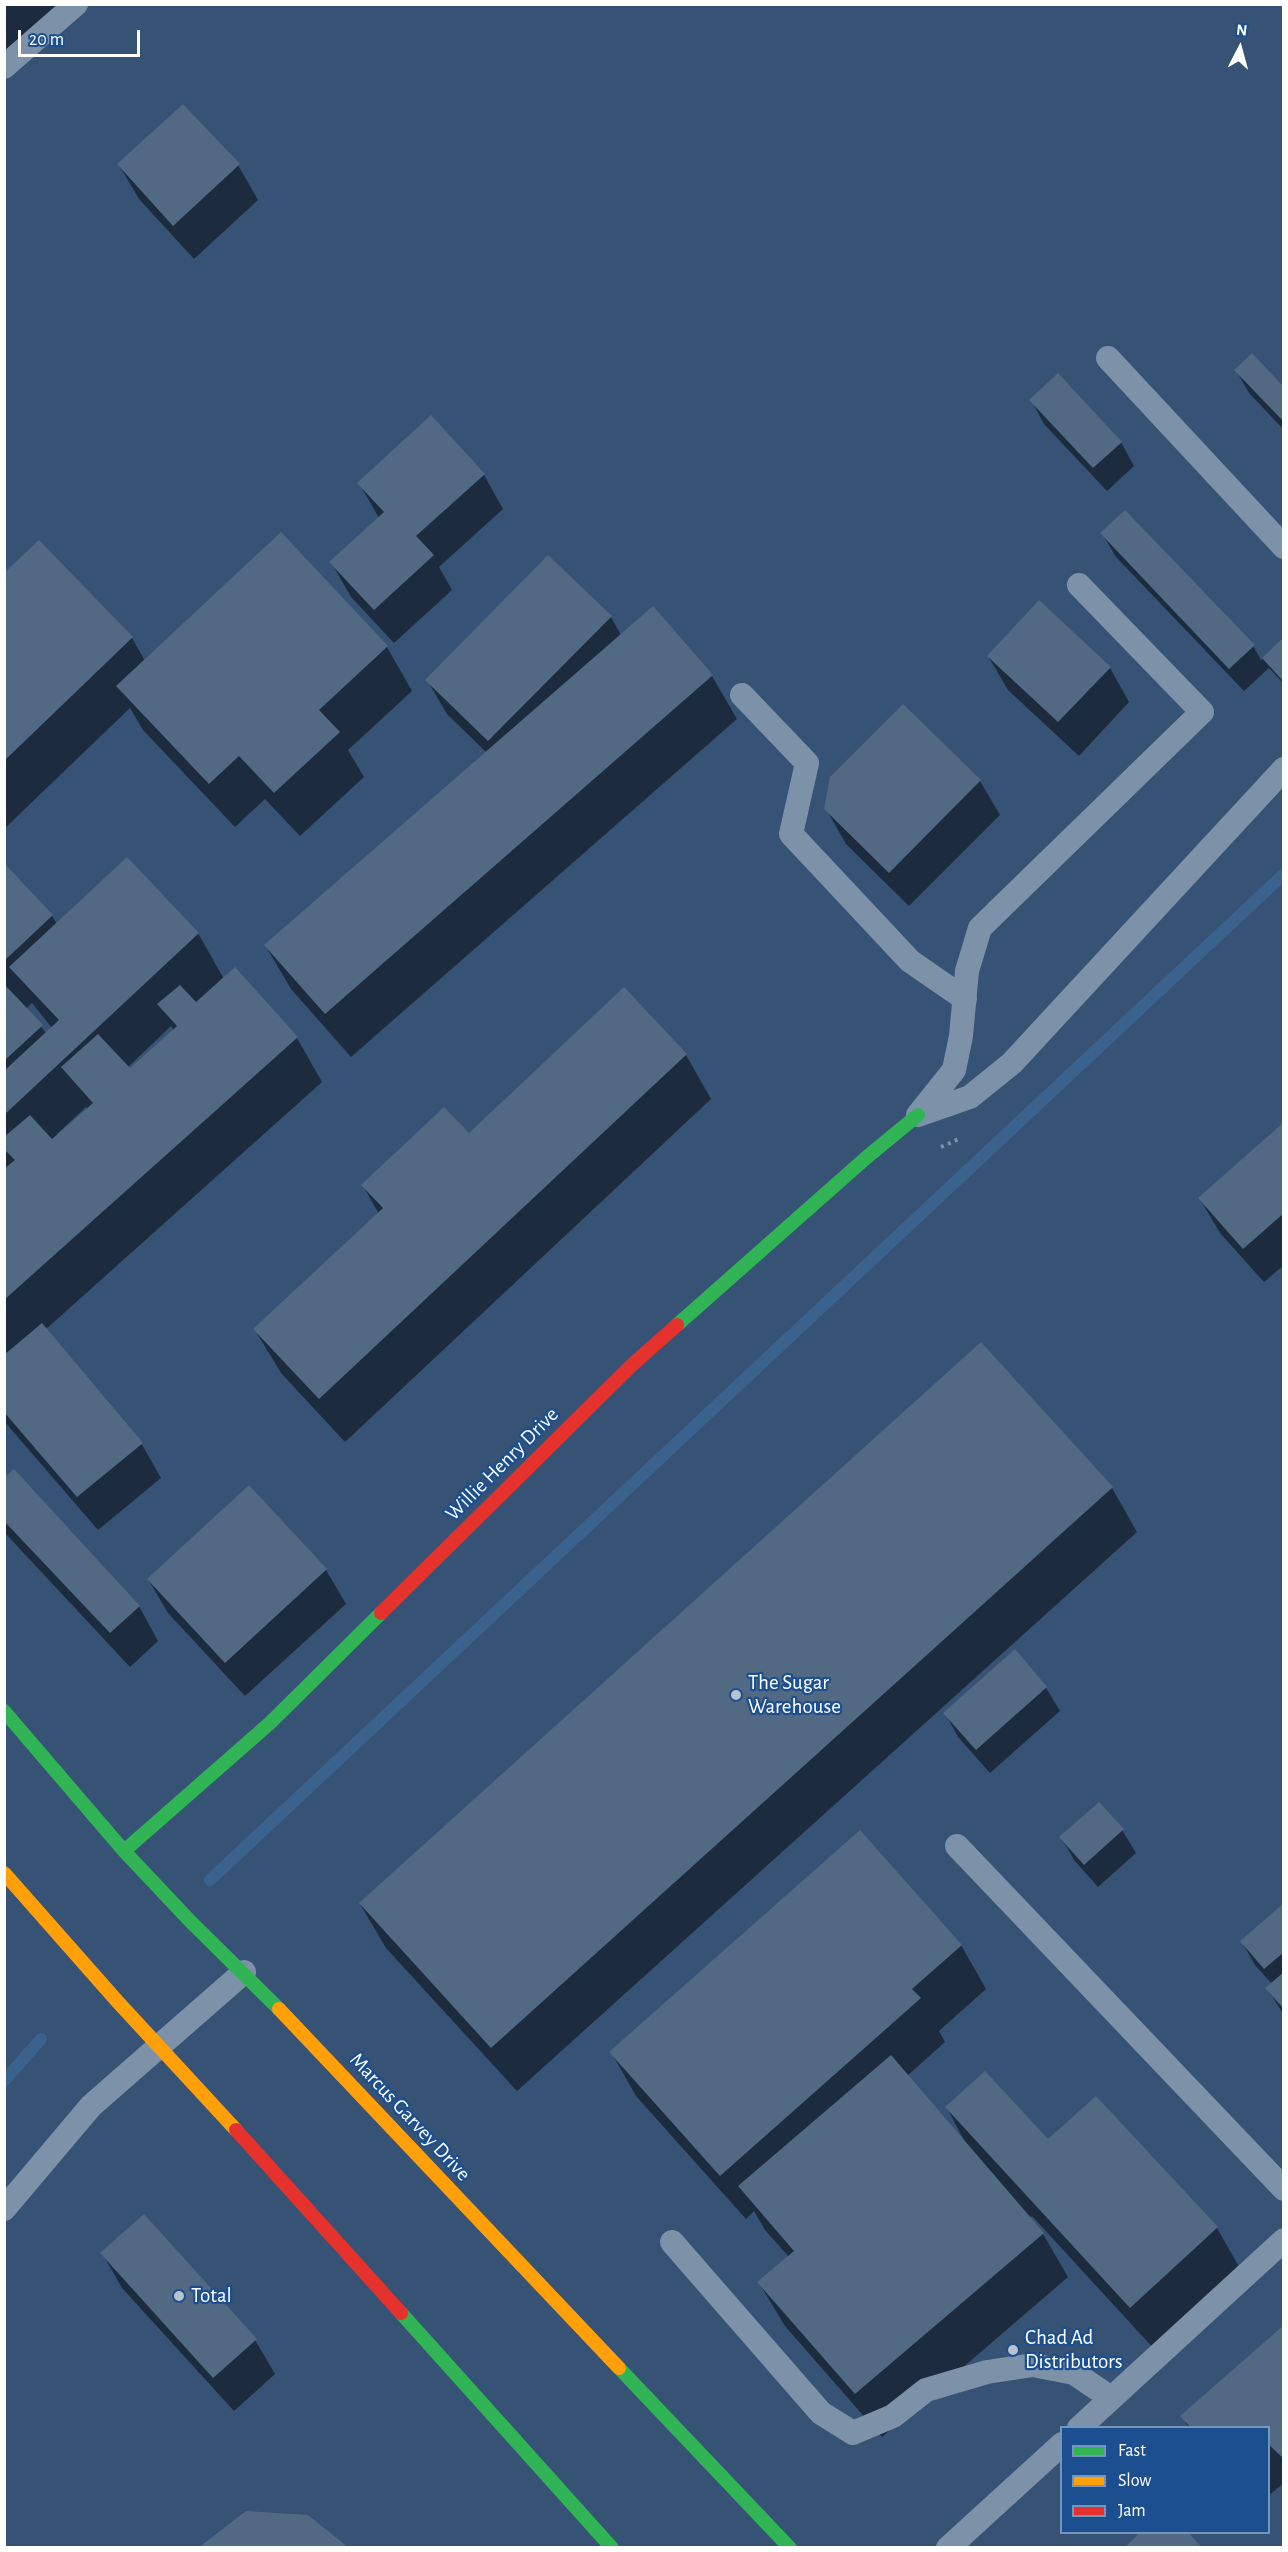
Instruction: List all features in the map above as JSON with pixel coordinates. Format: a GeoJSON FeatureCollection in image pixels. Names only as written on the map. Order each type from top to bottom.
{"type":"FeatureCollection","features":[{"type":"Feature","properties":{"kind":"main road","name":"Willie Henry Drive"},"geometry":{"type":"LineString","coordinates":[[124,1851],[270,1723],[633,1364],[867,1157],[918,1115]]}},
{"type":"Feature","properties":{"kind":"main road","name":"Marcus Garvey Drive"},"geometry":{"type":"LineString","coordinates":[[4,1711],[124,1851],[190,1922],[244,1972],[790,2547]]}},
{"type":"Feature","properties":{"kind":"main road"},"geometry":{"type":"LineString","coordinates":[[4,1873],[117,2001],[612,2547]]}},
{"type":"Feature","properties":{"kind":"lane"},"geometry":{"type":"LineString","coordinates":[[4,68],[76,4]]}},
{"type":"Feature","properties":{"kind":"lane"},"geometry":{"type":"LineString","coordinates":[[1108,358],[1284,546]]}},
{"type":"Feature","properties":{"kind":"lane"},"geometry":{"type":"LineString","coordinates":[[918,1115],[954,1070],[962,1036],[967,971],[980,928],[1202,712],[1079,585]]}},
{"type":"Feature","properties":{"kind":"lane"},"geometry":{"type":"LineString","coordinates":[[742,695],[807,763],[791,834],[910,961],[965,999]]}},
{"type":"Feature","properties":{"kind":"lane"},"geometry":{"type":"LineString","coordinates":[[918,1115],[970,1097],[1012,1063],[1284,769]]}},
{"type":"Feature","properties":{"kind":"lane"},"geometry":{"type":"LineString","coordinates":[[957,1846],[1284,2188]]}},
{"type":"Feature","properties":{"kind":"lane"},"geometry":{"type":"LineString","coordinates":[[4,2210],[91,2106],[244,1972]]}},
{"type":"Feature","properties":{"kind":"lane"},"geometry":{"type":"LineString","coordinates":[[1080,2426],[1284,2240]]}},
{"type":"Feature","properties":{"kind":"lane"},"geometry":{"type":"LineString","coordinates":[[672,2242],[821,2413],[853,2433],[893,2416],[926,2390],[987,2372],[1033,2365],[1074,2373],[1111,2398]]}},
{"type":"Feature","properties":{"kind":"lane"},"geometry":{"type":"LineString","coordinates":[[948,2547],[1060,2446]]}},
{"type":"Feature","properties":{"kind":"building"},"geometry":{"type":"Polygon","coordinates":[[[183,104],[240,164],[173,226],[117,164],[183,104]]]}},
{"type":"Feature","properties":{"kind":"building"},"geometry":{"type":"Polygon","coordinates":[[[1252,353],[1284,387],[1284,422],[1234,370],[1252,353]]]}},
{"type":"Feature","properties":{"kind":"building"},"geometry":{"type":"Polygon","coordinates":[[[1058,373],[1122,442],[1093,468],[1029,400],[1058,373]]]}},
{"type":"Feature","properties":{"kind":"building"},"geometry":{"type":"Polygon","coordinates":[[[431,415],[485,474],[416,536],[434,555],[374,610],[329,562],[384,512],[357,483],[431,415]]]}},
{"type":"Feature","properties":{"kind":"building"},"geometry":{"type":"Polygon","coordinates":[[[1125,510],[1255,645],[1229,669],[1100,533],[1125,510]]]}},
{"type":"Feature","properties":{"kind":"building"},"geometry":{"type":"Polygon","coordinates":[[[281,532],[388,646],[319,710],[340,732],[274,793],[239,756],[209,784],[116,686],[281,532]]]}},
{"type":"Feature","properties":{"kind":"building"},"geometry":{"type":"Polygon","coordinates":[[[39,540],[133,637],[4,761],[4,573],[39,540]]]}},
{"type":"Feature","properties":{"kind":"building"},"geometry":{"type":"Polygon","coordinates":[[[548,555],[612,616],[488,741],[425,680],[548,555]]]}},
{"type":"Feature","properties":{"kind":"building"},"geometry":{"type":"Polygon","coordinates":[[[1039,600],[1111,667],[1058,722],[987,656],[1039,600]]]}},
{"type":"Feature","properties":{"kind":"building"},"geometry":{"type":"Polygon","coordinates":[[[653,606],[713,675],[325,1014],[264,945],[653,606]]]}},
{"type":"Feature","properties":{"kind":"building"},"geometry":{"type":"Polygon","coordinates":[[[1284,637],[1284,682],[1262,658],[1284,637]]]}},
{"type":"Feature","properties":{"kind":"building"},"geometry":{"type":"Polygon","coordinates":[[[903,704],[981,780],[889,873],[824,809],[830,777],[903,704]]]}},
{"type":"Feature","properties":{"kind":"building"},"geometry":{"type":"Polygon","coordinates":[[[127,857],[199,933],[4,1115],[4,1071],[59,1020],[9,967],[127,857]]]}},
{"type":"Feature","properties":{"kind":"building"},"geometry":{"type":"Polygon","coordinates":[[[4,863],[53,915],[4,961],[4,863]]]}},
{"type":"Feature","properties":{"kind":"building"},"geometry":{"type":"Polygon","coordinates":[[[235,967],[298,1037],[4,1300],[4,1169],[15,1160],[4,1149],[4,1137],[30,1115],[52,1139],[93,1103],[61,1067],[98,1034],[130,1068],[177,1026],[157,1004],[180,985],[196,1002],[235,967]]]}},
{"type":"Feature","properties":{"kind":"building"},"geometry":{"type":"Polygon","coordinates":[[[4,984],[43,1025],[4,1061],[4,984]]]}},
{"type":"Feature","properties":{"kind":"building"},"geometry":{"type":"Polygon","coordinates":[[[624,987],[687,1054],[319,1399],[253,1329],[383,1208],[361,1185],[444,1107],[469,1133],[624,987]]]}},
{"type":"Feature","properties":{"kind":"building"},"geometry":{"type":"Polygon","coordinates":[[[1284,1122],[1284,1213],[1243,1249],[1198,1198],[1284,1122]]]}},
{"type":"Feature","properties":{"kind":"building"},"geometry":{"type":"Polygon","coordinates":[[[42,1323],[143,1443],[77,1497],[4,1412],[4,1355],[42,1323]]]}},
{"type":"Feature","properties":{"kind":"building","name":"The Sugar Warehouse"},"geometry":{"type":"Polygon","coordinates":[[[981,1342],[1113,1487],[491,2048],[359,1903],[981,1342]]]}},
{"type":"Feature","properties":{"kind":"building"},"geometry":{"type":"Polygon","coordinates":[[[14,1469],[140,1606],[110,1633],[4,1521],[4,1478],[14,1469]]]}},
{"type":"Feature","properties":{"kind":"building"},"geometry":{"type":"Polygon","coordinates":[[[249,1485],[327,1569],[225,1663],[147,1579],[249,1485]]]}},
{"type":"Feature","properties":{"kind":"building"},"geometry":{"type":"Polygon","coordinates":[[[1015,1649],[1047,1687],[976,1750],[943,1713],[1015,1649]]]}},
{"type":"Feature","properties":{"kind":"building"},"geometry":{"type":"Polygon","coordinates":[[[1099,1802],[1124,1829],[1084,1865],[1059,1837],[1099,1802]]]}},
{"type":"Feature","properties":{"kind":"building"},"geometry":{"type":"Polygon","coordinates":[[[860,1830],[962,1945],[912,1989],[921,1998],[720,2176],[609,2052],[860,1830]]]}},
{"type":"Feature","properties":{"kind":"building"},"geometry":{"type":"Polygon","coordinates":[[[1284,1903],[1284,1952],[1264,1969],[1240,1941],[1284,1903]]]}},
{"type":"Feature","properties":{"kind":"building"},"geometry":{"type":"Polygon","coordinates":[[[1284,1972],[1284,2009],[1265,1988],[1284,1972]]]}},
{"type":"Feature","properties":{"kind":"building"},"geometry":{"type":"Polygon","coordinates":[[[891,2055],[1044,2233],[855,2394],[757,2282],[794,2251],[738,2186],[891,2055]]]}},
{"type":"Feature","properties":{"kind":"building"},"geometry":{"type":"Polygon","coordinates":[[[985,2071],[1048,2139],[1096,2096],[1218,2227],[1130,2308],[945,2107],[985,2071]]]}},
{"type":"Feature","properties":{"kind":"building","name":"Total"},"geometry":{"type":"Polygon","coordinates":[[[144,2214],[257,2339],[213,2378],[100,2253],[144,2214]]]}},
{"type":"Feature","properties":{"kind":"building"},"geometry":{"type":"Polygon","coordinates":[[[1284,2325],[1284,2459],[1270,2446],[1270,2426],[1189,2426],[1180,2416],[1284,2325]]]}},
{"type":"Feature","properties":{"kind":"building"},"geometry":{"type":"Polygon","coordinates":[[[246,2511],[308,2515],[349,2548],[198,2548],[246,2511]]]}},
{"type":"Feature","properties":{"kind":"building"},"geometry":{"type":"Polygon","coordinates":[[[1139,2534],[1190,2534],[1202,2548],[1124,2548],[1139,2534]]]}},
{"type":"Feature","properties":{"kind":"waterway"},"geometry":{"type":"LineString","coordinates":[[210,1880],[1284,874]]}},
{"type":"Feature","properties":{"kind":"waterway"},"geometry":{"type":"LineString","coordinates":[[4,2081],[41,2039]]}},
{"type":"Feature","properties":{"kind":"traffic: fast"},"geometry":{"type":"LineString","coordinates":[[677,1325],[867,1157],[918,1115]]}},
{"type":"Feature","properties":{"kind":"traffic: fast"},"geometry":{"type":"LineString","coordinates":[[124,1851],[270,1723],[381,1613]]}},
{"type":"Feature","properties":{"kind":"traffic: fast"},"geometry":{"type":"LineString","coordinates":[[4,1711],[124,1851],[190,1921],[279,2009]]}},
{"type":"Feature","properties":{"kind":"traffic: fast"},"geometry":{"type":"LineString","coordinates":[[401,2313],[612,2548]]}},
{"type":"Feature","properties":{"kind":"traffic: fast"},"geometry":{"type":"LineString","coordinates":[[619,2368],[790,2548]]}},
{"type":"Feature","properties":{"kind":"traffic: slow"},"geometry":{"type":"LineString","coordinates":[[4,1873],[117,2001],[236,2130]]}},
{"type":"Feature","properties":{"kind":"traffic: slow"},"geometry":{"type":"LineString","coordinates":[[279,2009],[619,2368]]}},
{"type":"Feature","properties":{"kind":"traffic: jam"},"geometry":{"type":"LineString","coordinates":[[381,1613],[633,1364],[677,1325]]}},
{"type":"Feature","properties":{"kind":"traffic: jam"},"geometry":{"type":"LineString","coordinates":[[236,2130],[401,2313]]}},
{"type":"Feature","properties":{"kind":"place","name":"The Sugar Warehouse"},"geometry":{"type":"Point","coordinates":[736,1695]}},
{"type":"Feature","properties":{"kind":"place","name":"Total"},"geometry":{"type":"Point","coordinates":[179,2296]}},
{"type":"Feature","properties":{"kind":"place","name":"Chad Ad Distributors"},"geometry":{"type":"Point","coordinates":[1013,2350]}}]}
